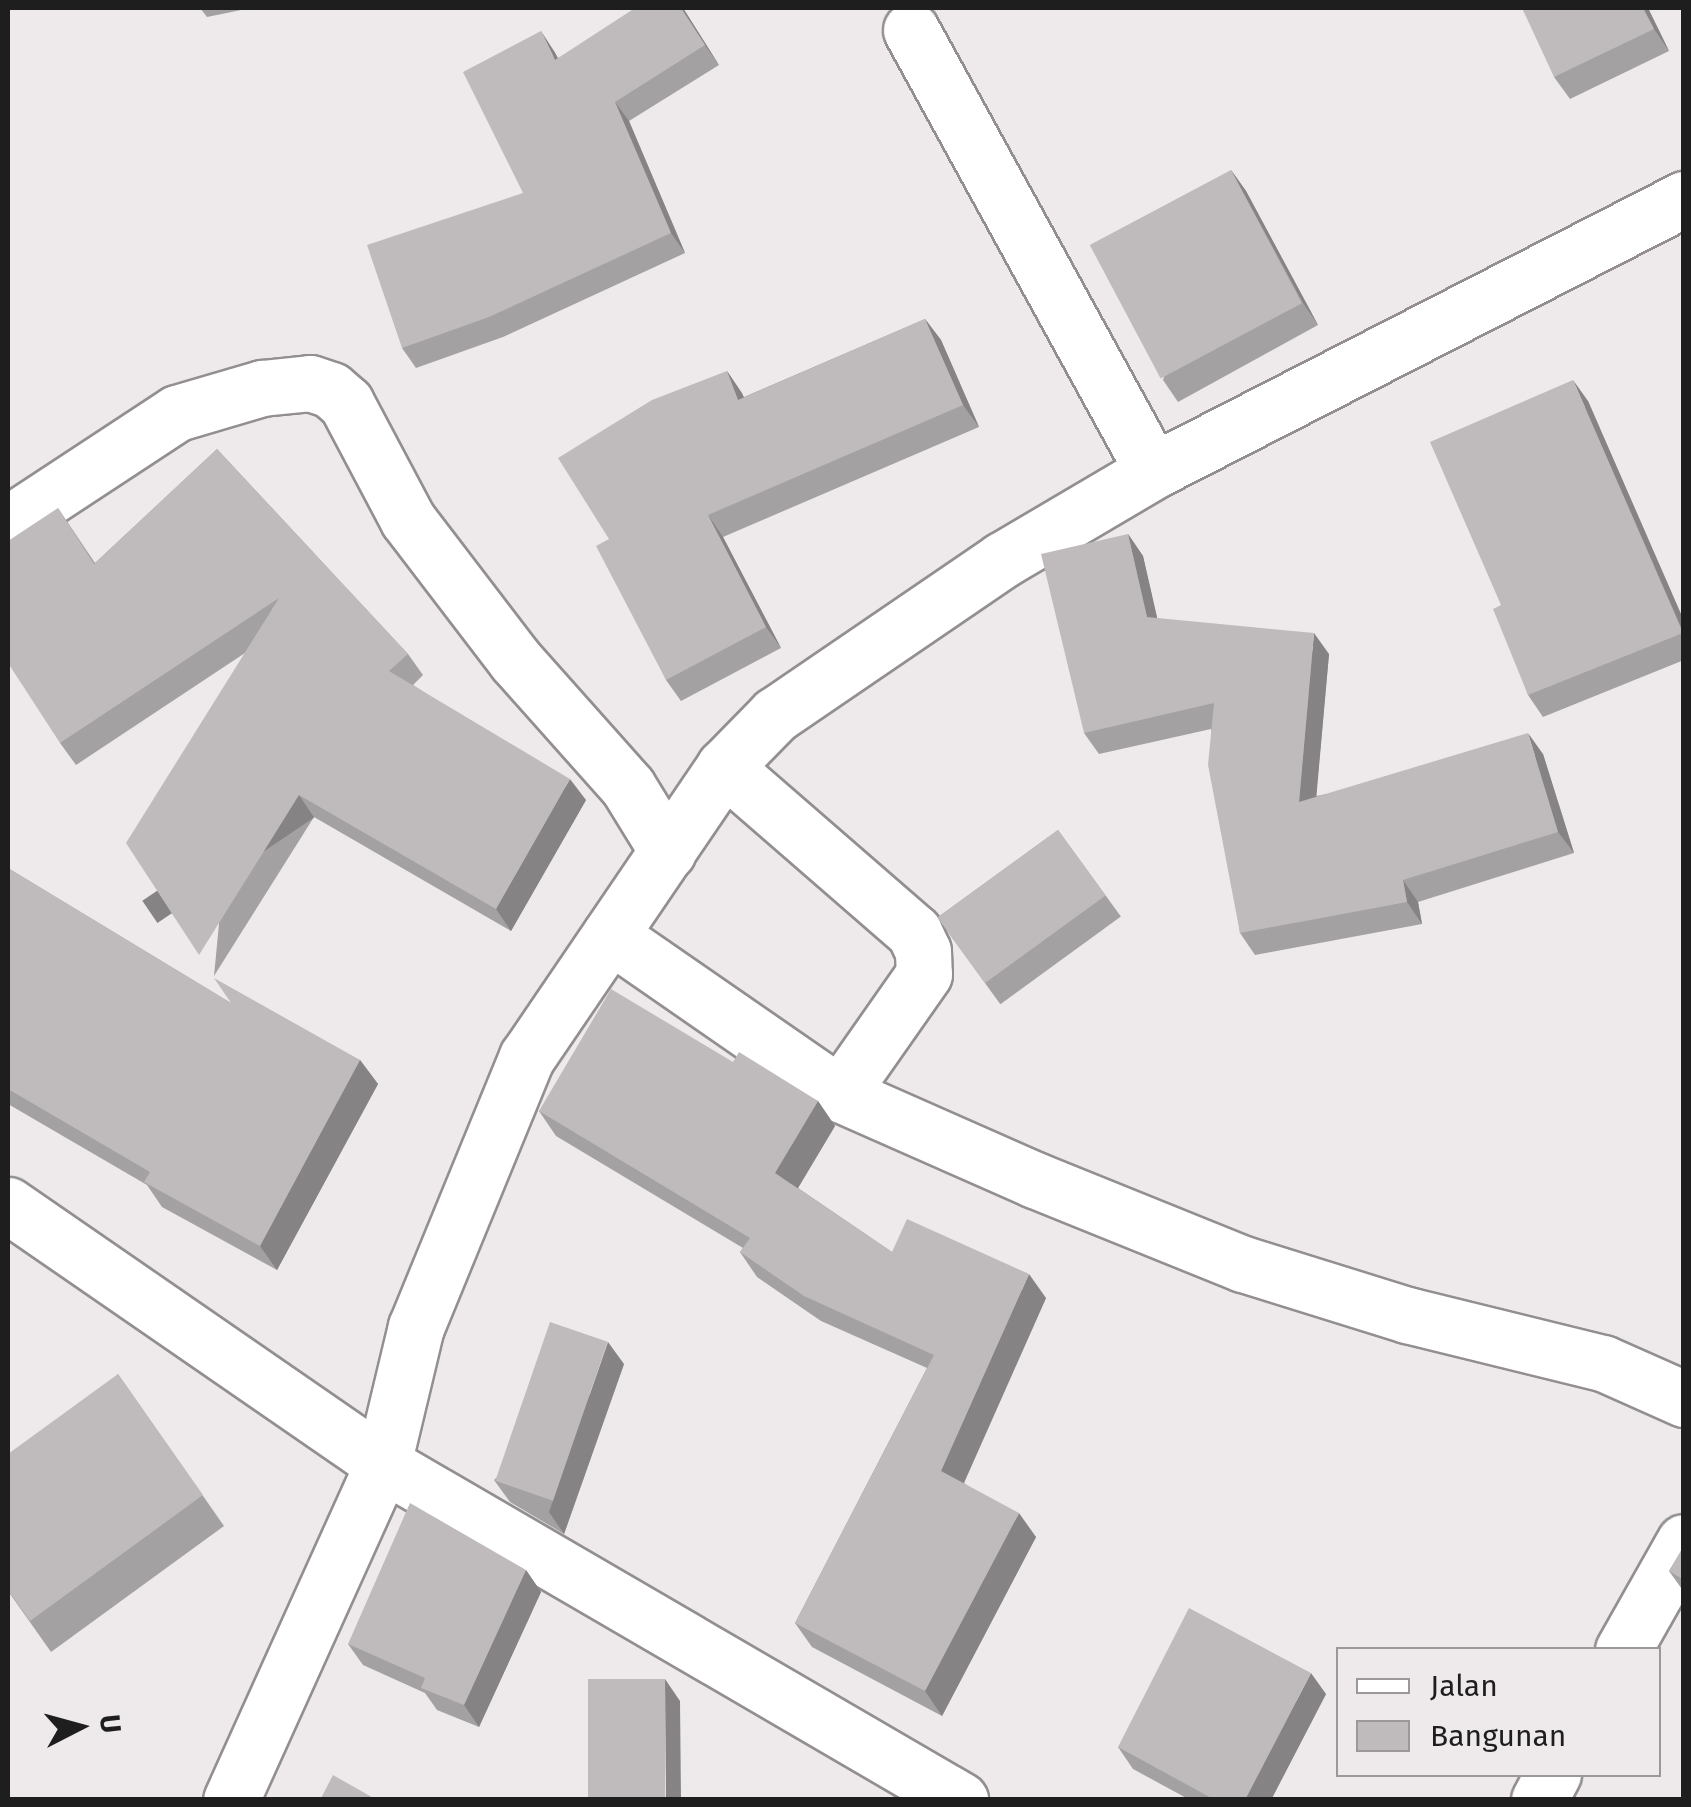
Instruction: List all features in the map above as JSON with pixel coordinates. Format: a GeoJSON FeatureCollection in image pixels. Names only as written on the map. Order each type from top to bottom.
{"type":"FeatureCollection","features":[{"type":"Feature","properties":{"kind":"street"},"geometry":{"type":"LineString","coordinates":[[910,30],[1152,471]]}},
{"type":"Feature","properties":{"kind":"street"},"geometry":{"type":"LineString","coordinates":[[231,1800],[383,1464],[416,1327],[527,1056],[724,767],[791,704],[1002,560],[1152,471],[1684,199]]}},
{"type":"Feature","properties":{"kind":"street"},"geometry":{"type":"LineString","coordinates":[[8,524],[177,413],[262,388],[310,383],[331,390],[346,403],[408,520],[516,660],[628,787],[668,852]]}},
{"type":"Feature","properties":{"kind":"street"},"geometry":{"type":"LineString","coordinates":[[724,767],[914,932],[923,951],[924,974],[840,1094]]}},
{"type":"Feature","properties":{"kind":"street"},"geometry":{"type":"LineString","coordinates":[[610,935],[840,1094],[1242,1264],[1406,1315],[1603,1364],[1684,1398]]}},
{"type":"Feature","properties":{"kind":"street"},"geometry":{"type":"LineString","coordinates":[[8,1205],[383,1464],[960,1800]]}},
{"type":"Feature","properties":{"kind":"street"},"geometry":{"type":"LineString","coordinates":[[1625,1647],[1684,1542]]}},
{"type":"Feature","properties":{"kind":"street"},"geometry":{"type":"LineString","coordinates":[[1539,1800],[1551,1777]]}},
{"type":"Feature","properties":{"kind":"building"},"geometry":{"type":"Polygon","coordinates":[[[635,8],[681,8],[705,45],[615,102],[671,233],[489,317],[402,348],[367,245],[523,193],[463,72],[541,31],[555,60],[635,8]]]}},
{"type":"Feature","properties":{"kind":"building"},"geometry":{"type":"Polygon","coordinates":[[[1522,8],[1643,8],[1654,29],[1554,77],[1522,8]]]}},
{"type":"Feature","properties":{"kind":"building"},"geometry":{"type":"Polygon","coordinates":[[[1231,170],[1302,303],[1161,378],[1090,245],[1231,170]]]}},
{"type":"Feature","properties":{"kind":"building"},"geometry":{"type":"Polygon","coordinates":[[[925,319],[963,405],[708,515],[766,627],[666,680],[596,546],[609,539],[558,458],[652,400],[727,371],[738,400],[925,319]]]}},
{"type":"Feature","properties":{"kind":"building"},"geometry":{"type":"Polygon","coordinates":[[[1573,380],[1683,633],[1528,695],[1493,609],[1501,605],[1430,442],[1573,380]]]}},
{"type":"Feature","properties":{"kind":"building"},"geometry":{"type":"Polygon","coordinates":[[[217,449],[408,654],[389,671],[570,779],[496,909],[299,795],[199,955],[126,843],[279,598],[60,743],[8,663],[8,541],[58,508],[94,564],[217,449]]]}},
{"type":"Feature","properties":{"kind":"building"},"geometry":{"type":"Polygon","coordinates":[[[1128,534],[1147,617],[1314,633],[1299,802],[1528,733],[1558,832],[1403,880],[1407,902],[1240,933],[1208,765],[1214,703],[1084,733],[1041,554],[1128,534]]]}},
{"type":"Feature","properties":{"kind":"building"},"geometry":{"type":"Polygon","coordinates":[[[1058,830],[1106,896],[985,983],[937,918],[1058,830]]]}},
{"type":"Feature","properties":{"kind":"building"},"geometry":{"type":"Polygon","coordinates":[[[8,868],[231,1003],[214,978],[360,1060],[260,1246],[144,1182],[150,1172],[8,1089],[8,868]]]}},
{"type":"Feature","properties":{"kind":"building"},"geometry":{"type":"Polygon","coordinates":[[[611,989],[733,1062],[739,1052],[818,1101],[775,1173],[892,1252],[907,1219],[1029,1274],[941,1471],[1019,1513],[925,1691],[795,1623],[934,1355],[804,1296],[740,1252],[750,1238],[539,1111],[611,989]]]}},
{"type":"Feature","properties":{"kind":"building"},"geometry":{"type":"Polygon","coordinates":[[[550,1322],[608,1342],[553,1501],[495,1481],[550,1322]]]}},
{"type":"Feature","properties":{"kind":"building"},"geometry":{"type":"Polygon","coordinates":[[[118,1374],[203,1495],[30,1621],[8,1590],[8,1454],[118,1374]]]}},
{"type":"Feature","properties":{"kind":"building"},"geometry":{"type":"Polygon","coordinates":[[[410,1503],[526,1570],[464,1705],[421,1688],[425,1678],[348,1644],[410,1503]]]}},
{"type":"Feature","properties":{"kind":"building"},"geometry":{"type":"Polygon","coordinates":[[[1684,1546],[1684,1580],[1669,1571],[1684,1546]]]}},
{"type":"Feature","properties":{"kind":"building"},"geometry":{"type":"Polygon","coordinates":[[[1189,1608],[1311,1673],[1245,1800],[1215,1800],[1118,1747],[1189,1608]]]}},
{"type":"Feature","properties":{"kind":"building"},"geometry":{"type":"Polygon","coordinates":[[[588,1679],[665,1679],[665,1800],[588,1800],[588,1679]]]}},
{"type":"Feature","properties":{"kind":"building"},"geometry":{"type":"Polygon","coordinates":[[[333,1775],[377,1800],[320,1800],[333,1775]]]}}]}
